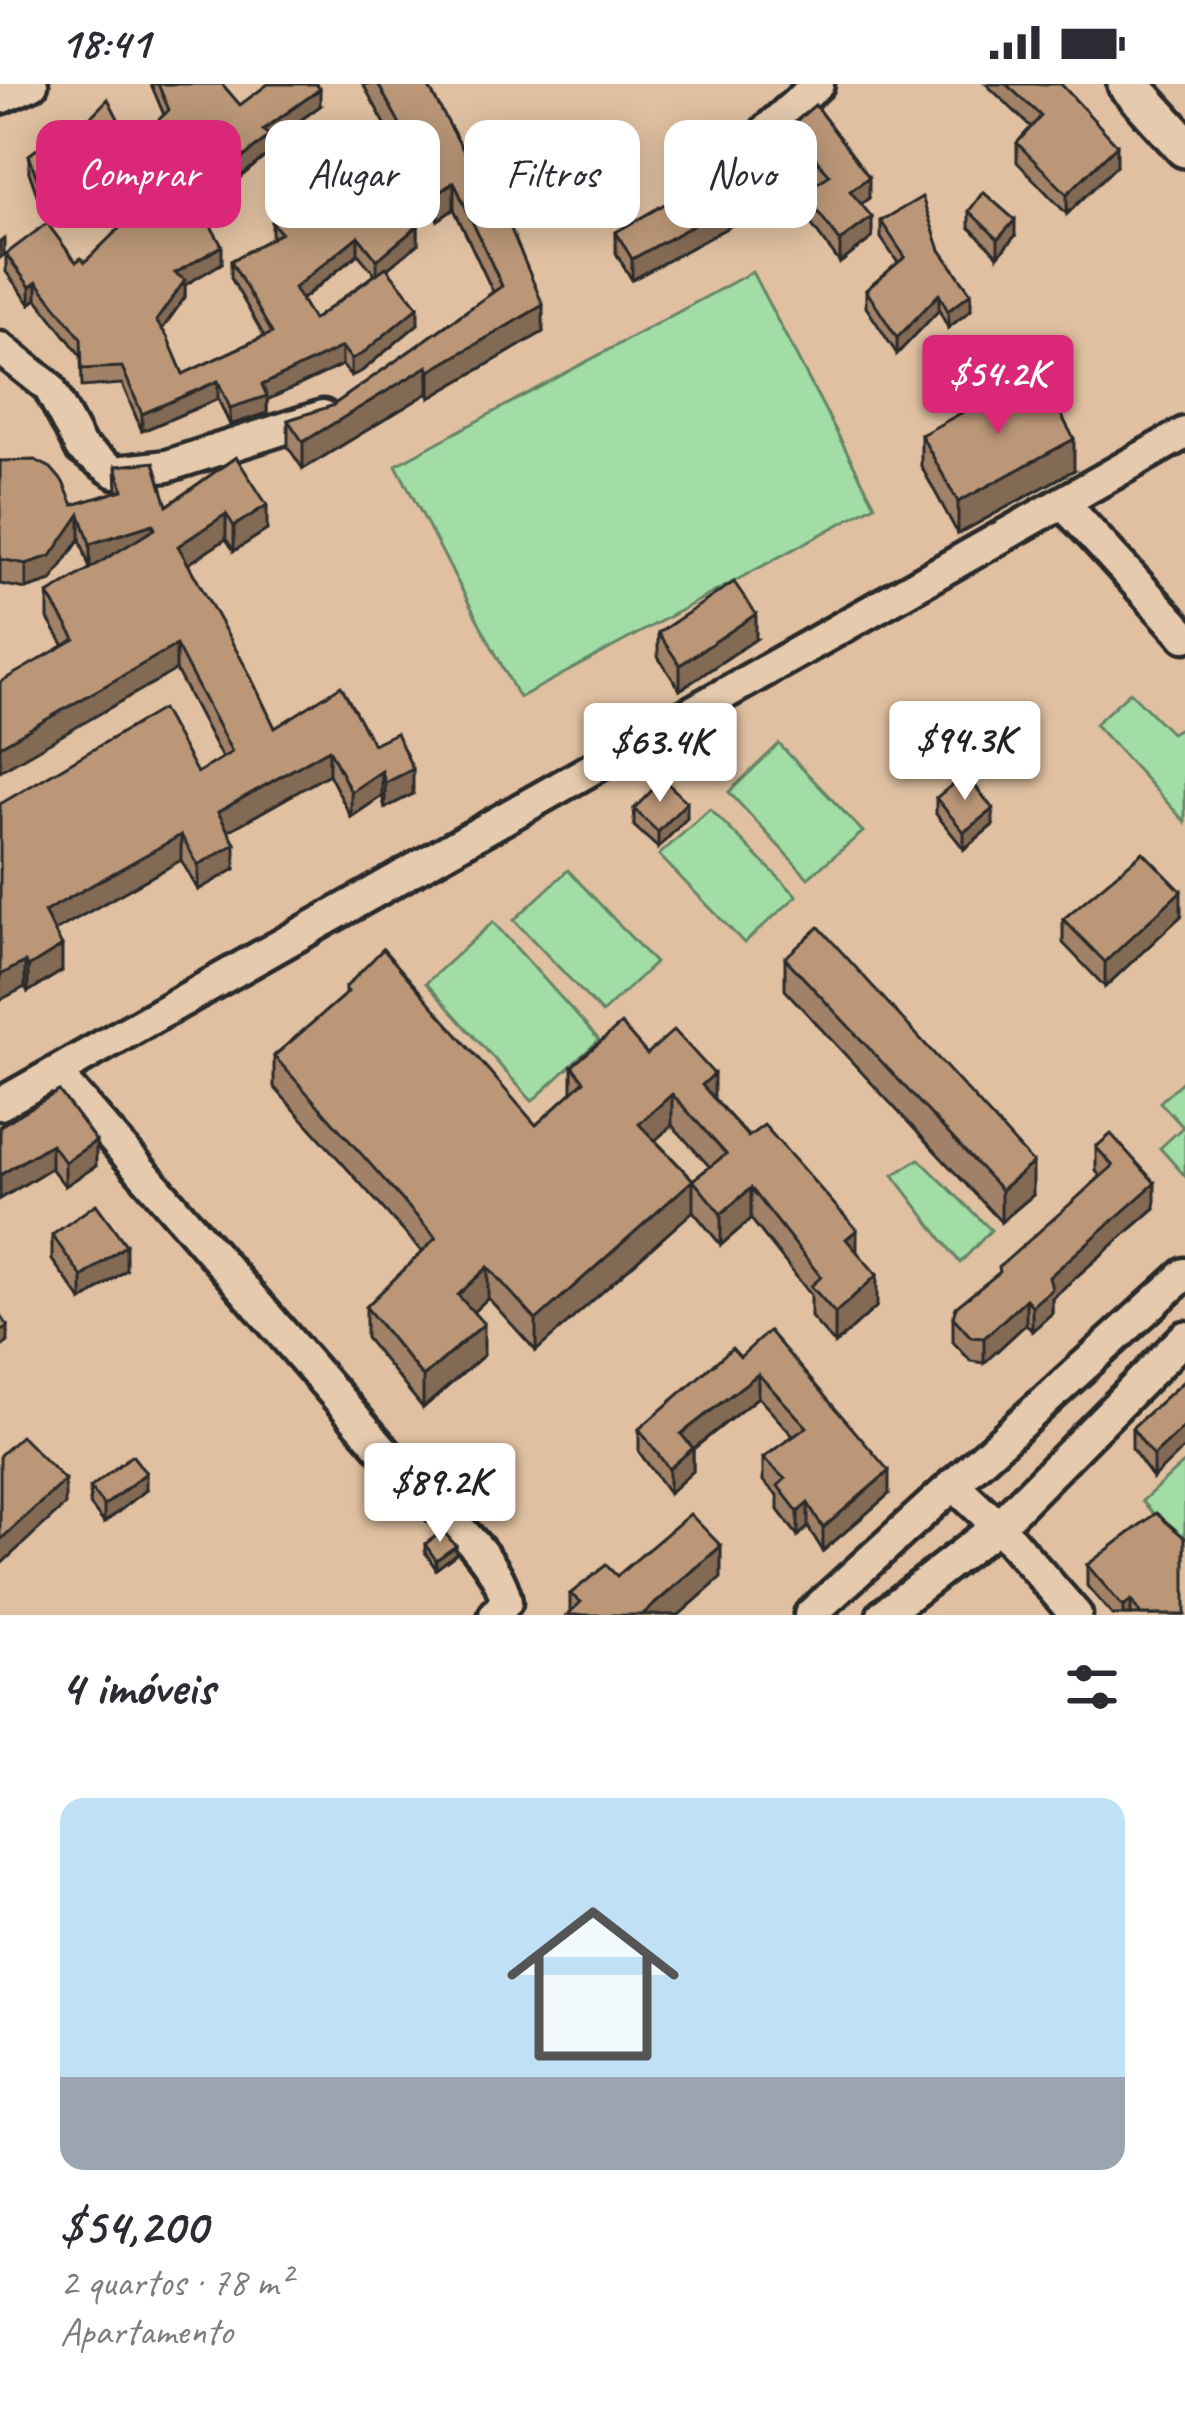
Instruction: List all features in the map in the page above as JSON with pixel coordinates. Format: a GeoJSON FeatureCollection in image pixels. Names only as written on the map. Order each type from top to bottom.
{"type":"FeatureCollection","features":[{"type":"Feature","properties":{"kind":"main road"},"geometry":{"type":"LineString","coordinates":[[1128,84],[1181,135]]}},
{"type":"Feature","properties":{"kind":"street"},"geometry":{"type":"LineString","coordinates":[[0,98],[32,84]]}},
{"type":"Feature","properties":{"kind":"street"},"geometry":{"type":"LineString","coordinates":[[778,120],[818,84]]}},
{"type":"Feature","properties":{"kind":"street"},"geometry":{"type":"LineString","coordinates":[[0,348],[49,387],[81,448],[115,472],[167,466],[325,415]]}},
{"type":"Feature","properties":{"kind":"street"},"geometry":{"type":"LineString","coordinates":[[0,1104],[1185,433]]}},
{"type":"Feature","properties":{"kind":"street"},"geometry":{"type":"LineString","coordinates":[[1065,505],[1185,636]]}},
{"type":"Feature","properties":{"kind":"street"},"geometry":{"type":"LineString","coordinates":[[55,1073],[401,1471],[487,1562],[503,1584],[506,1603],[495,1615]]}},
{"type":"Feature","properties":{"kind":"street"},"geometry":{"type":"LineString","coordinates":[[810,1615],[1185,1274]]}},
{"type":"Feature","properties":{"kind":"street"},"geometry":{"type":"LineString","coordinates":[[883,1615],[998,1526],[1185,1337]]}},
{"type":"Feature","properties":{"kind":"street"},"geometry":{"type":"LineString","coordinates":[[953,1484],[998,1526],[1076,1615]]}},
{"type":"Feature","properties":{"kind":"green space"},"geometry":{"type":"Polygon","coordinates":[[[752,272],[875,505],[519,698],[396,465],[752,272]]]}},
{"type":"Feature","properties":{"kind":"green space"},"geometry":{"type":"Polygon","coordinates":[[[1130,692],[1171,733],[1185,725],[1185,822],[1095,724],[1130,692]]]}},
{"type":"Feature","properties":{"kind":"green space"},"geometry":{"type":"Polygon","coordinates":[[[779,744],[863,832],[808,878],[729,792],[779,744]]]}},
{"type":"Feature","properties":{"kind":"green space"},"geometry":{"type":"Polygon","coordinates":[[[710,809],[797,896],[744,943],[659,855],[710,809]]]}},
{"type":"Feature","properties":{"kind":"green space"},"geometry":{"type":"Polygon","coordinates":[[[568,870],[655,963],[602,1013],[514,920],[568,870]]]}},
{"type":"Feature","properties":{"kind":"green space"},"geometry":{"type":"Polygon","coordinates":[[[493,922],[599,1040],[532,1101],[426,983],[493,922]]]}},
{"type":"Feature","properties":{"kind":"green space"},"geometry":{"type":"Polygon","coordinates":[[[1185,1079],[1185,1176],[1160,1148],[1183,1127],[1160,1102],[1185,1079]]]}},
{"type":"Feature","properties":{"kind":"green space"},"geometry":{"type":"Polygon","coordinates":[[[919,1159],[991,1230],[960,1263],[893,1175],[919,1159]]]}},
{"type":"Feature","properties":{"kind":"green space"},"geometry":{"type":"Polygon","coordinates":[[[1185,1462],[1185,1536],[1178,1540],[1142,1501],[1185,1462]]]}},
{"type":"Feature","properties":{"kind":"building"},"geometry":{"type":"Polygon","coordinates":[[[158,84],[222,84],[240,105],[268,84],[316,84],[320,89],[277,120],[265,120],[265,139],[241,160],[241,120],[159,120],[169,110],[158,84]]]}},
{"type":"Feature","properties":{"kind":"building"},"geometry":{"type":"Polygon","coordinates":[[[378,84],[427,84],[464,152],[464,204],[454,182],[440,192],[440,120],[398,120],[378,84]]]}},
{"type":"Feature","properties":{"kind":"building"},"geometry":{"type":"Polygon","coordinates":[[[1006,84],[1061,84],[1117,145],[1067,194],[1017,143],[1041,116],[1006,84]]]}},
{"type":"Feature","properties":{"kind":"building"},"geometry":{"type":"Polygon","coordinates":[[[108,99],[119,120],[87,120],[108,99]]]}},
{"type":"Feature","properties":{"kind":"building"},"geometry":{"type":"Polygon","coordinates":[[[815,105],[869,177],[850,191],[872,217],[840,241],[817,211],[817,183],[830,175],[817,160],[817,120],[797,120],[815,105]]]}},
{"type":"Feature","properties":{"kind":"building"},"geometry":{"type":"Polygon","coordinates":[[[36,150],[36,175],[29,155],[36,150]]]}},
{"type":"Feature","properties":{"kind":"building"},"geometry":{"type":"Polygon","coordinates":[[[983,192],[1015,220],[998,239],[969,211],[983,192]]]}},
{"type":"Feature","properties":{"kind":"building"},"geometry":{"type":"Polygon","coordinates":[[[922,197],[940,250],[971,293],[948,311],[939,294],[897,338],[866,290],[905,257],[881,221],[922,197]]]}},
{"type":"Feature","properties":{"kind":"building"},"geometry":{"type":"Polygon","coordinates":[[[664,204],[664,228],[688,228],[632,259],[616,232],[640,228],[640,218],[664,204]]]}},
{"type":"Feature","properties":{"kind":"building"},"geometry":{"type":"Polygon","coordinates":[[[40,228],[51,228],[76,262],[81,258],[85,262],[120,228],[212,228],[222,246],[175,273],[185,280],[156,321],[183,374],[272,333],[231,261],[281,233],[277,228],[416,228],[377,260],[358,236],[294,288],[313,320],[386,267],[418,307],[362,354],[351,359],[342,347],[262,385],[267,396],[230,408],[218,381],[142,414],[122,367],[82,369],[81,338],[37,282],[30,287],[6,254],[40,228]]]}},
{"type":"Feature","properties":{"kind":"building"},"geometry":{"type":"Polygon","coordinates":[[[475,228],[511,228],[543,305],[430,371],[428,366],[303,442],[288,420],[332,406],[502,286],[475,228]]]}},
{"type":"Feature","properties":{"kind":"building"},"geometry":{"type":"Polygon","coordinates":[[[1038,371],[1074,439],[958,502],[921,435],[1038,371]]]}},
{"type":"Feature","properties":{"kind":"building"},"geometry":{"type":"Polygon","coordinates":[[[236,457],[267,505],[234,526],[226,514],[178,546],[275,728],[341,686],[373,744],[396,733],[413,769],[385,783],[382,771],[351,792],[329,749],[218,812],[235,844],[198,865],[181,835],[44,912],[62,946],[28,967],[25,962],[0,975],[0,804],[162,709],[197,773],[232,752],[176,645],[0,746],[0,682],[75,639],[48,594],[155,529],[153,524],[90,544],[80,514],[51,556],[26,564],[0,559],[0,461],[35,460],[51,468],[73,505],[123,490],[116,466],[154,462],[167,506],[236,457]]]}},
{"type":"Feature","properties":{"kind":"building"},"geometry":{"type":"Polygon","coordinates":[[[734,582],[756,614],[680,665],[658,633],[734,582]]]}},
{"type":"Feature","properties":{"kind":"building"},"geometry":{"type":"Polygon","coordinates":[[[966,774],[993,809],[964,832],[936,798],[966,774]]]}},
{"type":"Feature","properties":{"kind":"building"},"geometry":{"type":"Polygon","coordinates":[[[663,779],[687,802],[658,832],[634,809],[663,779]]]}},
{"type":"Feature","properties":{"kind":"building"},"geometry":{"type":"Polygon","coordinates":[[[1143,852],[1181,891],[1105,962],[1063,919],[1143,852]]]}},
{"type":"Feature","properties":{"kind":"building"},"geometry":{"type":"Polygon","coordinates":[[[819,927],[1033,1163],[1001,1190],[785,958],[819,927]]]}},
{"type":"Feature","properties":{"kind":"building"},"geometry":{"type":"Polygon","coordinates":[[[383,949],[536,1125],[584,1081],[572,1066],[621,1024],[647,1054],[674,1030],[714,1074],[702,1085],[748,1137],[764,1125],[857,1230],[846,1239],[877,1275],[835,1313],[811,1286],[821,1277],[751,1188],[721,1214],[693,1180],[536,1320],[488,1267],[458,1295],[484,1324],[423,1377],[366,1307],[436,1238],[274,1056],[348,992],[345,988],[383,949]],[[672,1094],[639,1124],[693,1180],[726,1154],[672,1094]]]}},
{"type":"Feature","properties":{"kind":"building"},"geometry":{"type":"Polygon","coordinates":[[[59,1091],[96,1141],[65,1162],[51,1144],[0,1175],[0,1126],[59,1091]]]}},
{"type":"Feature","properties":{"kind":"building"},"geometry":{"type":"Polygon","coordinates":[[[1111,1134],[1155,1183],[1049,1277],[1052,1289],[1032,1306],[1026,1299],[984,1338],[971,1337],[953,1317],[956,1307],[1113,1166],[1096,1147],[1111,1134]]]}},
{"type":"Feature","properties":{"kind":"building"},"geometry":{"type":"Polygon","coordinates":[[[96,1204],[126,1245],[82,1277],[52,1235],[96,1204]]]}},
{"type":"Feature","properties":{"kind":"building"},"geometry":{"type":"Polygon","coordinates":[[[769,1331],[889,1471],[823,1528],[808,1503],[798,1512],[778,1486],[785,1479],[763,1458],[807,1427],[758,1374],[681,1434],[693,1448],[669,1469],[639,1429],[732,1348],[740,1357],[769,1331]]]}},
{"type":"Feature","properties":{"kind":"building"},"geometry":{"type":"Polygon","coordinates":[[[1185,1380],[1185,1426],[1153,1456],[1132,1428],[1185,1380]]]}},
{"type":"Feature","properties":{"kind":"building"},"geometry":{"type":"Polygon","coordinates":[[[21,1436],[65,1480],[0,1540],[0,1455],[21,1436]]]}},
{"type":"Feature","properties":{"kind":"building"},"geometry":{"type":"Polygon","coordinates":[[[132,1455],[146,1473],[104,1506],[90,1488],[132,1455]]]}},
{"type":"Feature","properties":{"kind":"building"},"geometry":{"type":"Polygon","coordinates":[[[1156,1513],[1185,1538],[1185,1615],[1141,1615],[1131,1600],[1123,1607],[1087,1565],[1156,1513]]]}},
{"type":"Feature","properties":{"kind":"building"},"geometry":{"type":"Polygon","coordinates":[[[690,1514],[721,1546],[642,1615],[567,1615],[581,1602],[570,1594],[606,1565],[617,1576],[690,1514]]]}},
{"type":"Feature","properties":{"kind":"building"},"geometry":{"type":"Polygon","coordinates":[[[443,1531],[456,1546],[436,1560],[425,1544],[443,1531]]]}}]}
